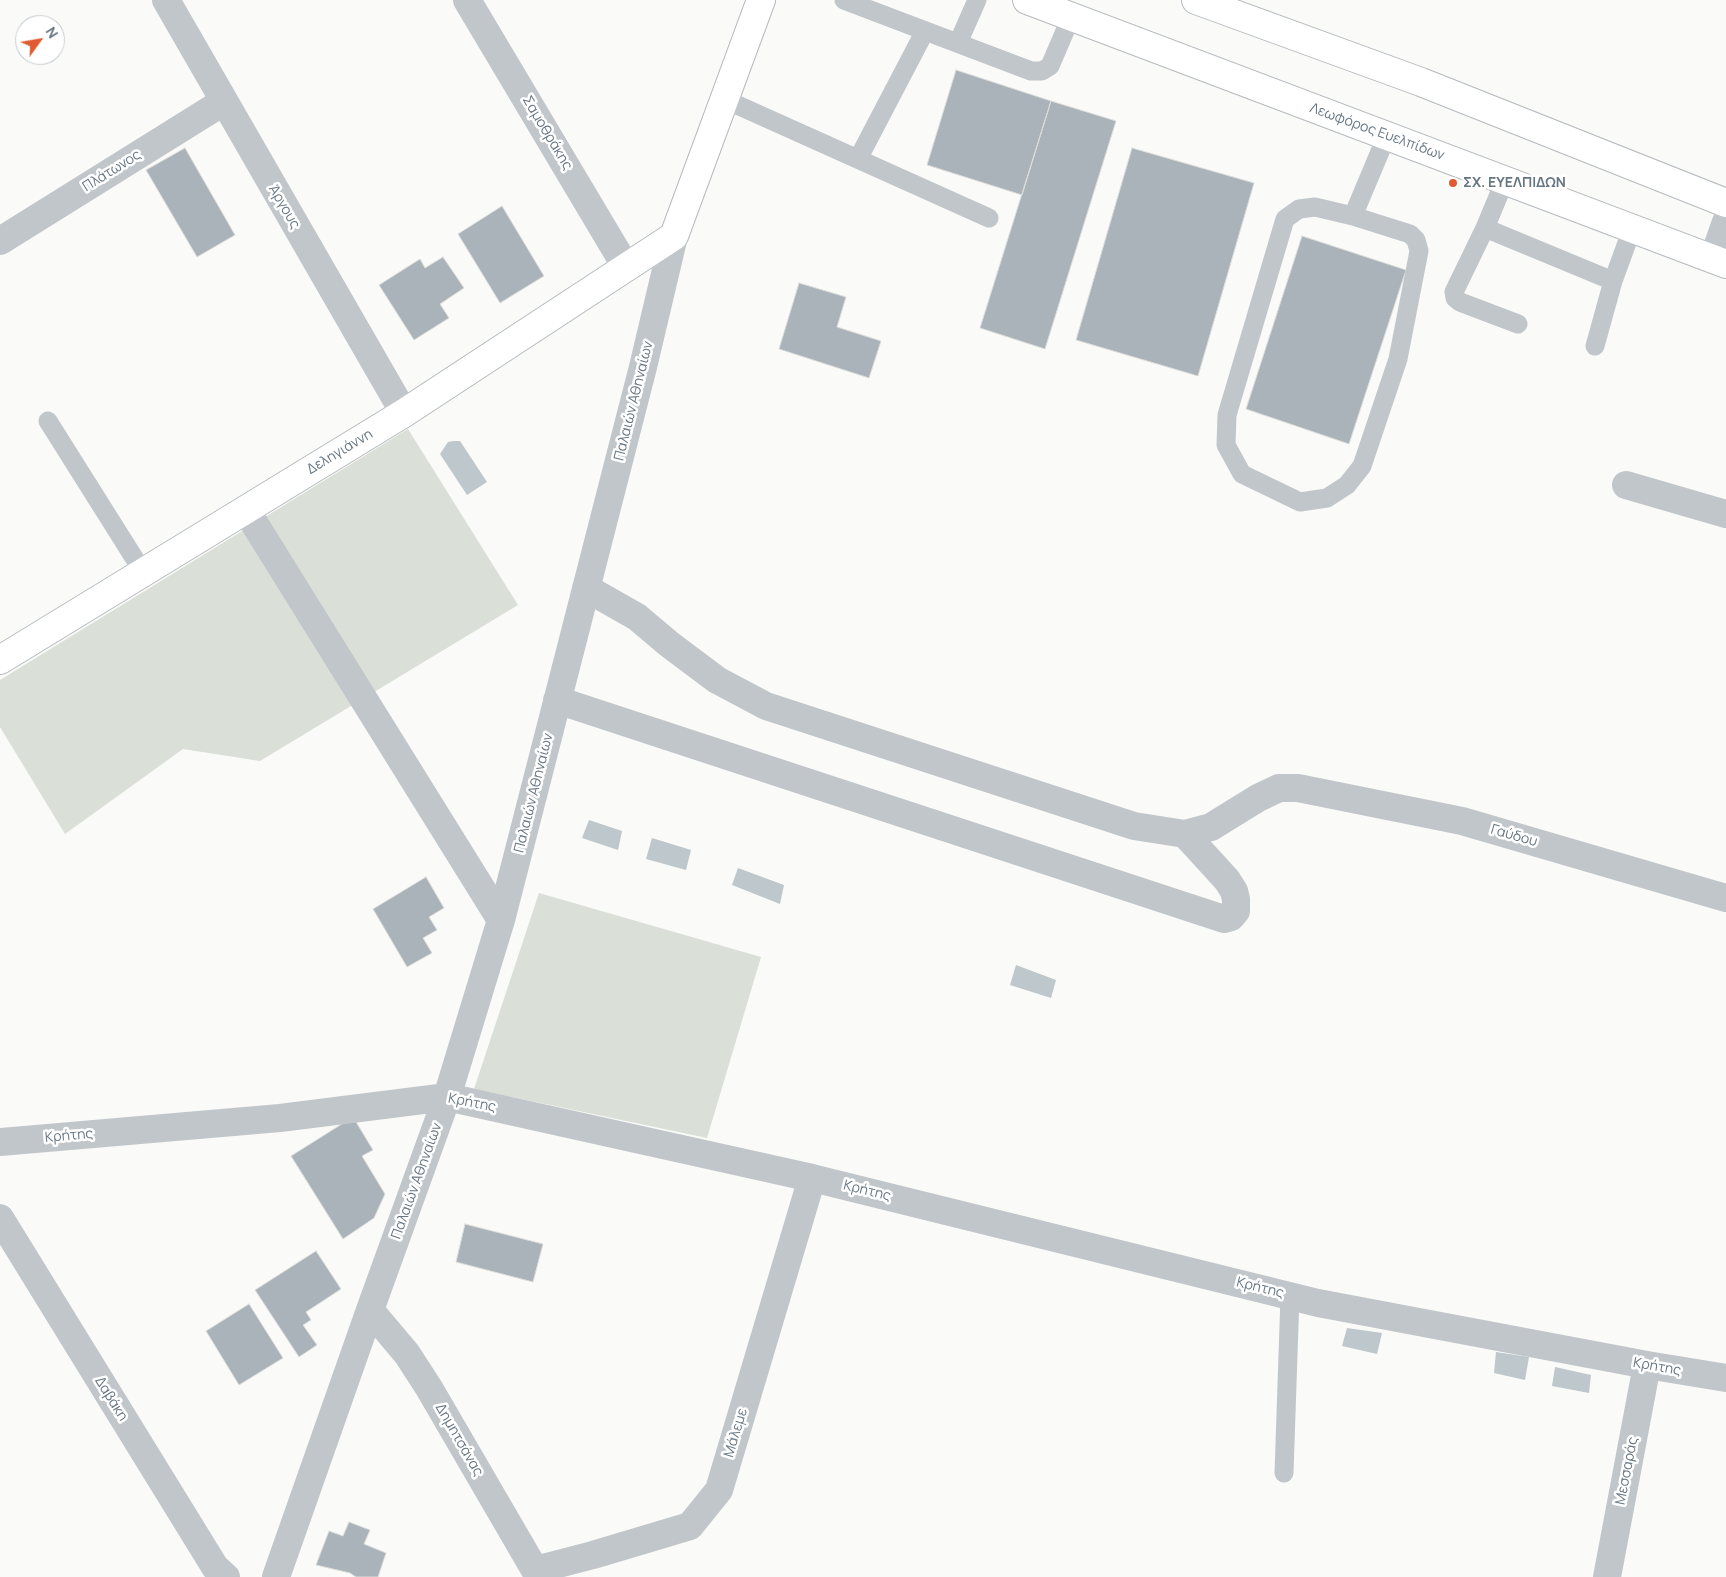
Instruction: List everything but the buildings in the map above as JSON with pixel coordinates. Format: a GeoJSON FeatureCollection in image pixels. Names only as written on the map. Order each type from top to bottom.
{"type":"FeatureCollection","features":[{"type":"Feature","properties":{"kind":"main road","name":"Παλαιών Αθηναίων"},"geometry":{"type":"LineString","coordinates":[[674,236],[761,0]]}},
{"type":"Feature","properties":{"kind":"main road","name":"Λεωφόρος Ευελπίδων"},"geometry":{"type":"LineString","coordinates":[[1027,0],[1719,262]]}},
{"type":"Feature","properties":{"kind":"main road"},"geometry":{"type":"LineString","coordinates":[[1196,0],[1421,82],[1726,203]]}},
{"type":"Feature","properties":{"kind":"main road","name":"Δεληγιάννη"},"geometry":{"type":"LineString","coordinates":[[0,660],[404,413],[674,236]]}},
{"type":"Feature","properties":{"kind":"street","name":"Άργους"},"geometry":{"type":"LineString","coordinates":[[166,0],[223,102],[404,413]]}},
{"type":"Feature","properties":{"kind":"street","name":"Σαμοθράκης"},"geometry":{"type":"LineString","coordinates":[[467,0],[626,267]]}},
{"type":"Feature","properties":{"kind":"street","name":"Πλάτωνος"},"geometry":{"type":"LineString","coordinates":[[0,241],[223,102]]}},
{"type":"Feature","properties":{"kind":"street"},"geometry":{"type":"LineString","coordinates":[[1719,262],[1726,222]]}},
{"type":"Feature","properties":{"kind":"street","name":"Παλαιών Αθηναίων"},"geometry":{"type":"LineString","coordinates":[[276,1577],[447,1096],[500,920],[643,367],[674,236]]}},
{"type":"Feature","properties":{"kind":"street"},"geometry":{"type":"LineString","coordinates":[[1626,485],[1726,514]]}},
{"type":"Feature","properties":{"kind":"street"},"geometry":{"type":"LineString","coordinates":[[246,510],[500,920]]}},
{"type":"Feature","properties":{"kind":"street"},"geometry":{"type":"LineString","coordinates":[[557,700],[1224,919],[1231,917],[1236,911],[1234,891],[1227,880],[1185,834],[1134,826],[766,706],[717,680],[637,617],[586,588]]}},
{"type":"Feature","properties":{"kind":"street","name":"Γαύδου"},"geometry":{"type":"LineString","coordinates":[[1185,834],[1211,826],[1258,798],[1280,788],[1298,788],[1462,822],[1726,898]]}},
{"type":"Feature","properties":{"kind":"street","name":"Κρήτης"},"geometry":{"type":"LineString","coordinates":[[0,1142],[280,1118],[447,1096],[812,1178],[1318,1303],[1726,1378]]}},
{"type":"Feature","properties":{"kind":"street","name":"Μάλεμε"},"geometry":{"type":"LineString","coordinates":[[537,1573],[690,1526],[719,1490],[812,1178]]}},
{"type":"Feature","properties":{"kind":"street","name":"Δαβάκη"},"geometry":{"type":"LineString","coordinates":[[0,1218],[7,1245],[215,1567],[226,1577]]}},
{"type":"Feature","properties":{"kind":"street","name":"Δημητσάνας"},"geometry":{"type":"LineString","coordinates":[[370,1310],[407,1354],[429,1388],[537,1573]]}},
{"type":"Feature","properties":{"kind":"street","name":"Μεσσαράς"},"geometry":{"type":"LineString","coordinates":[[1607,1577],[1647,1365]]}},
{"type":"Feature","properties":{"kind":"lane"},"geometry":{"type":"LineString","coordinates":[[844,0],[1031,72],[1042,71],[1050,66],[1071,16]]}},
{"type":"Feature","properties":{"kind":"lane"},"geometry":{"type":"LineString","coordinates":[[958,43],[977,0]]}},
{"type":"Feature","properties":{"kind":"lane"},"geometry":{"type":"LineString","coordinates":[[858,159],[925,31]]}},
{"type":"Feature","properties":{"kind":"lane"},"geometry":{"type":"LineString","coordinates":[[724,99],[989,218]]}},
{"type":"Feature","properties":{"kind":"lane"},"geometry":{"type":"LineString","coordinates":[[1353,216],[1387,135]]}},
{"type":"Feature","properties":{"kind":"lane"},"geometry":{"type":"LineString","coordinates":[[1506,180],[1454,292],[1455,298],[1460,302],[1518,324]]}},
{"type":"Feature","properties":{"kind":"lane"},"geometry":{"type":"LineString","coordinates":[[1315,207],[1353,216],[1410,234],[1416,240],[1419,251],[1398,359],[1362,466],[1347,485],[1327,498],[1300,502],[1242,474],[1226,445],[1227,414],[1285,219],[1299,209],[1315,207]]}},
{"type":"Feature","properties":{"kind":"lane"},"geometry":{"type":"LineString","coordinates":[[1485,228],[1613,281]]}},
{"type":"Feature","properties":{"kind":"lane"},"geometry":{"type":"LineString","coordinates":[[1595,346],[1613,281],[1632,229]]}},
{"type":"Feature","properties":{"kind":"lane"},"geometry":{"type":"LineString","coordinates":[[48,421],[143,572]]}},
{"type":"Feature","properties":{"kind":"lane"},"geometry":{"type":"LineString","coordinates":[[1284,1473],[1290,1296]]}},
{"type":"Feature","properties":{"kind":"shaded area"},"geometry":{"type":"Polygon","coordinates":[[[408,429],[518,605],[260,761],[183,749],[65,834],[0,727],[0,680],[408,429]]]}},
{"type":"Feature","properties":{"kind":"shaded area"},"geometry":{"type":"Polygon","coordinates":[[[460,441],[487,482],[467,495],[440,454],[448,442],[460,441]]]}},
{"type":"Feature","properties":{"kind":"shaded area"},"geometry":{"type":"Polygon","coordinates":[[[589,820],[622,831],[618,850],[582,838],[589,820]]]}},
{"type":"Feature","properties":{"kind":"shaded area"},"geometry":{"type":"Polygon","coordinates":[[[652,838],[691,850],[686,870],[646,859],[652,838]]]}},
{"type":"Feature","properties":{"kind":"shaded area"},"geometry":{"type":"Polygon","coordinates":[[[738,868],[784,885],[780,904],[732,885],[738,868]]]}},
{"type":"Feature","properties":{"kind":"shaded area"},"geometry":{"type":"Polygon","coordinates":[[[539,893],[761,957],[707,1138],[474,1089],[539,893]]]}},
{"type":"Feature","properties":{"kind":"shaded area"},"geometry":{"type":"Polygon","coordinates":[[[1016,965],[1056,980],[1051,998],[1010,985],[1016,965]]]}},
{"type":"Feature","properties":{"kind":"shaded area"},"geometry":{"type":"Polygon","coordinates":[[[1347,1328],[1382,1333],[1377,1354],[1342,1346],[1347,1328]]]}},
{"type":"Feature","properties":{"kind":"shaded area"},"geometry":{"type":"Polygon","coordinates":[[[1496,1352],[1529,1357],[1525,1380],[1494,1373],[1496,1352]]]}},
{"type":"Feature","properties":{"kind":"shaded area"},"geometry":{"type":"Polygon","coordinates":[[[1555,1367],[1591,1375],[1589,1393],[1552,1386],[1555,1367]]]}},
{"type":"Feature","properties":{"kind":"place","name":"ΣΧ. ΕΥΕΛΠΙΔΩΝ"},"geometry":{"type":"Point","coordinates":[1453,183]}}]}
